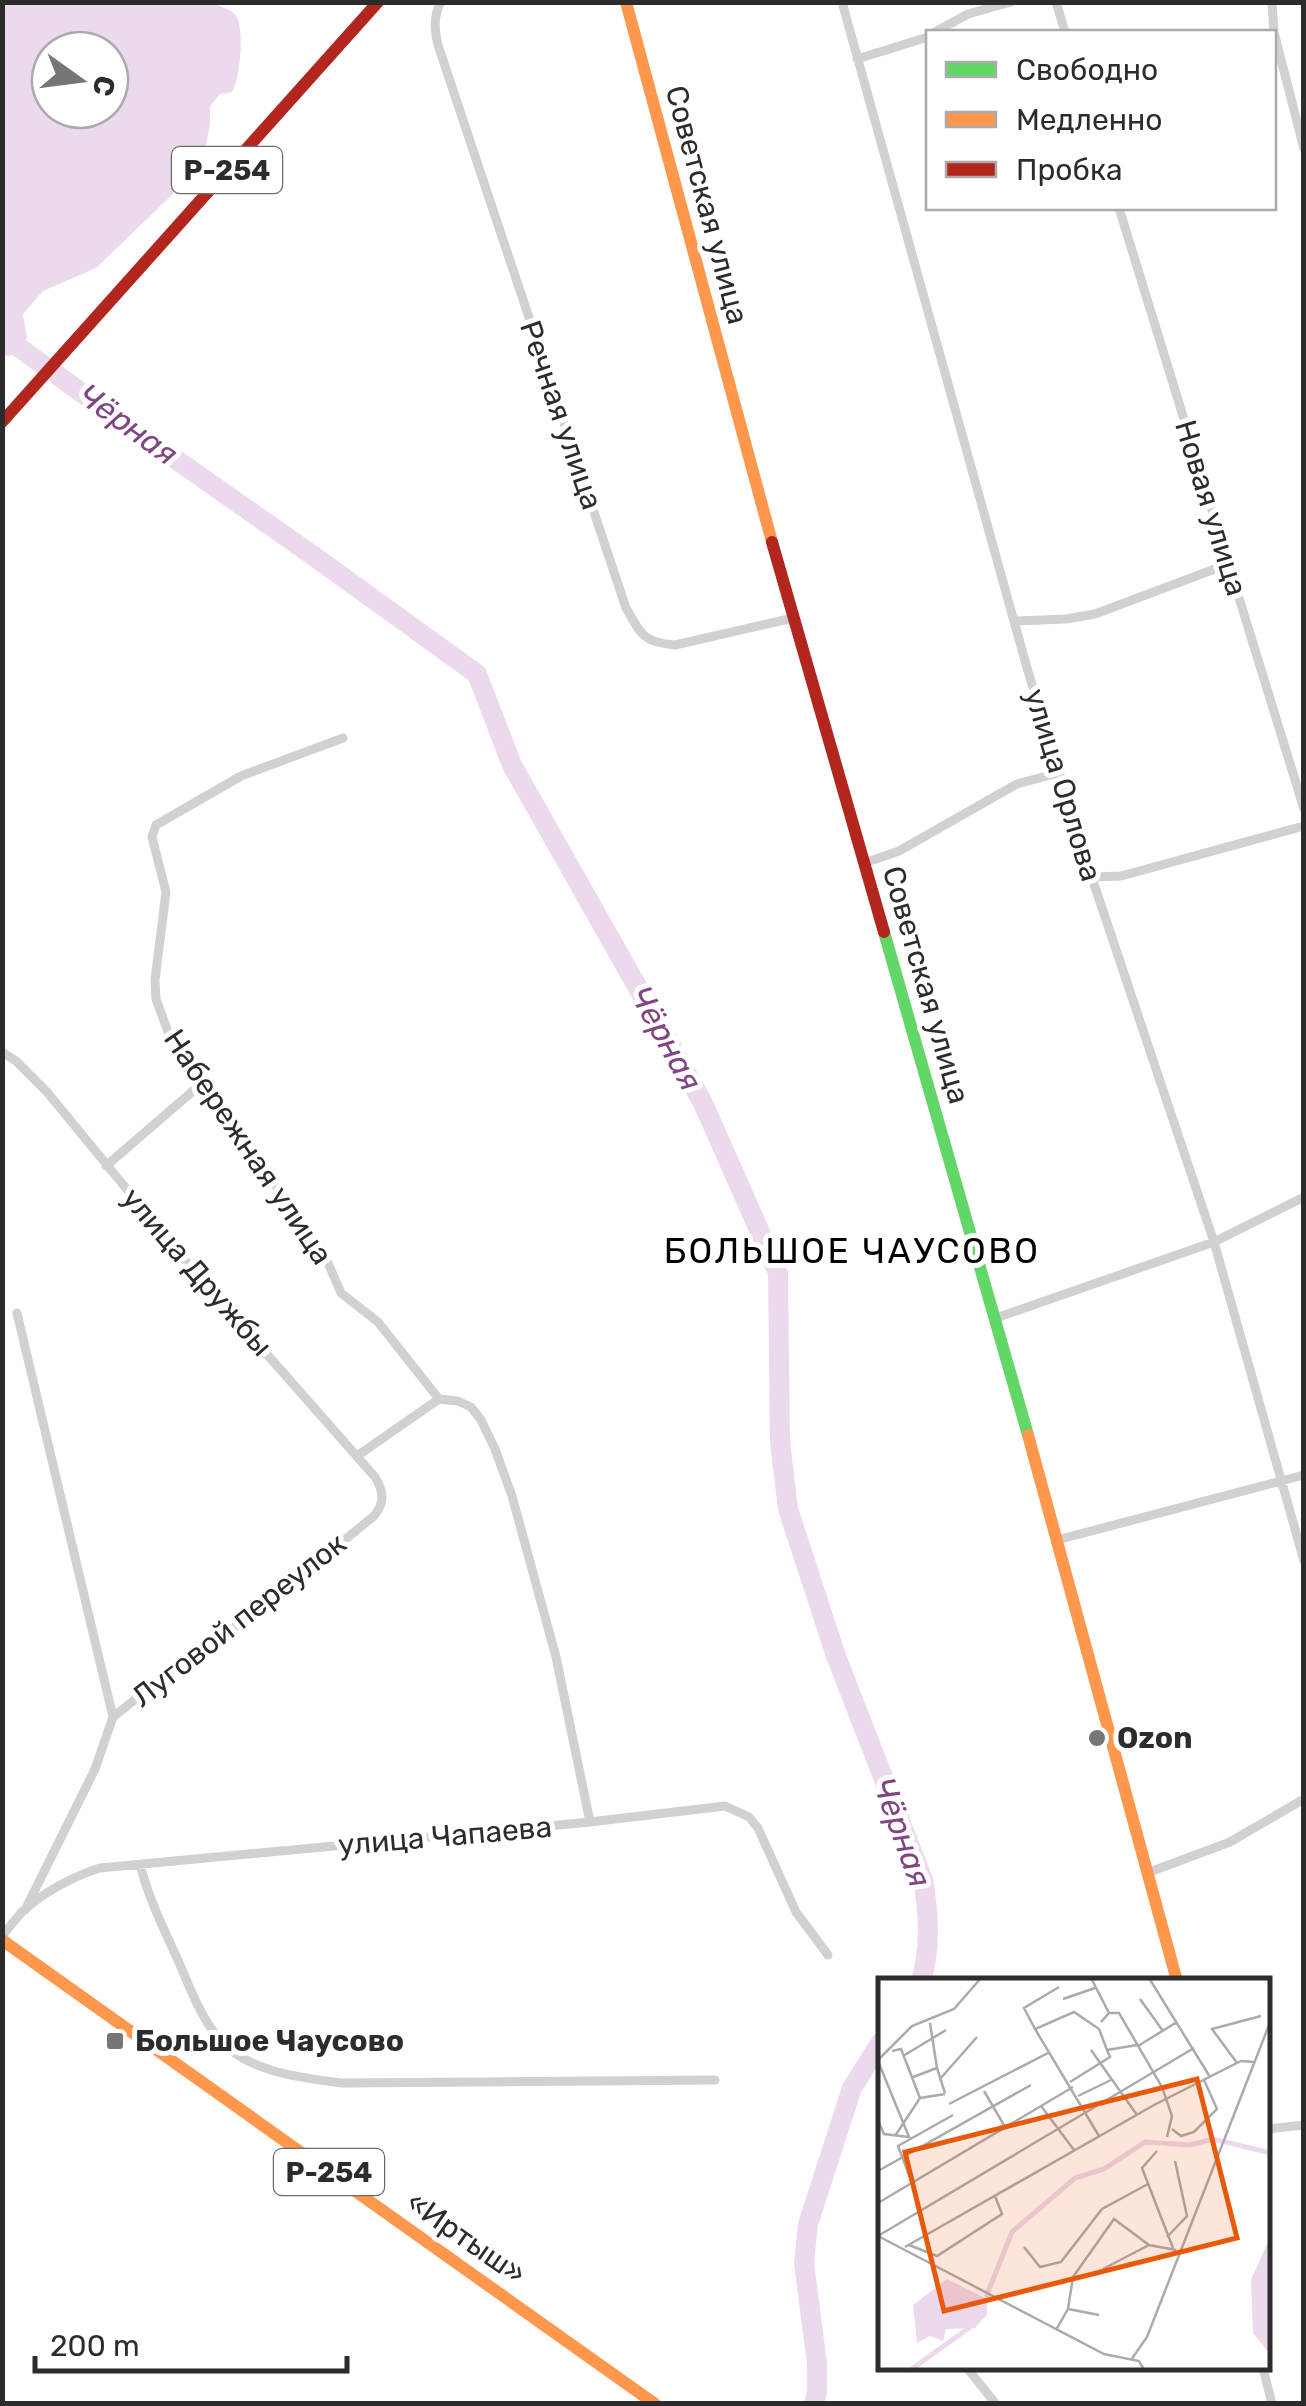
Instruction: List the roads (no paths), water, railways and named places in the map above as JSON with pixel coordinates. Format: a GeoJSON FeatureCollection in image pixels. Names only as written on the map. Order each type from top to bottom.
{"type":"FeatureCollection","features":[{"type":"Feature","properties":{"kind":"main road","name":"Р-254"},"geometry":{"type":"LineString","coordinates":[[2,422],[378,2]]}},
{"type":"Feature","properties":{"kind":"main road","name":"Советская улица"},"geometry":{"type":"LineString","coordinates":[[626,2],[793,618],[996,1318],[1176,1978]]}},
{"type":"Feature","properties":{"kind":"main road","name":"«Иртыш»"},"geometry":{"type":"LineString","coordinates":[[2,1938],[655,2404]]}},
{"type":"Feature","properties":{"kind":"street","name":"Речная улица"},"geometry":{"type":"LineString","coordinates":[[442,2],[434,23],[438,45],[626,608],[641,633],[656,643],[674,645],[793,618]]}},
{"type":"Feature","properties":{"kind":"street","name":"улица Орлова"},"geometry":{"type":"LineString","coordinates":[[842,2],[1058,773],[1214,1242],[1304,1561]]}},
{"type":"Feature","properties":{"kind":"street"},"geometry":{"type":"LineString","coordinates":[[940,30],[968,14],[1011,2]]}},
{"type":"Feature","properties":{"kind":"street"},"geometry":{"type":"LineString","coordinates":[[1056,2],[1064,30]]}},
{"type":"Feature","properties":{"kind":"street"},"geometry":{"type":"LineString","coordinates":[[1272,2],[1274,30]]}},
{"type":"Feature","properties":{"kind":"street"},"geometry":{"type":"LineString","coordinates":[[857,58],[926,38]]}},
{"type":"Feature","properties":{"kind":"street"},"geometry":{"type":"LineString","coordinates":[[1276,40],[1304,149]]}},
{"type":"Feature","properties":{"kind":"street","name":"Новая улица"},"geometry":{"type":"LineString","coordinates":[[1119,210],[1304,809]]}},
{"type":"Feature","properties":{"kind":"street"},"geometry":{"type":"LineString","coordinates":[[1014,622],[1095,614],[1228,564]]}},
{"type":"Feature","properties":{"kind":"street","name":"Набережная улица"},"geometry":{"type":"LineString","coordinates":[[343,738],[242,776],[156,825],[152,837],[166,892],[156,999],[172,1040],[321,1246],[341,1293],[378,1322],[439,1398]]}},
{"type":"Feature","properties":{"kind":"street"},"geometry":{"type":"LineString","coordinates":[[864,862],[898,851],[1018,784],[1058,773]]}},
{"type":"Feature","properties":{"kind":"street"},"geometry":{"type":"LineString","coordinates":[[1092,877],[1121,876],[1304,826]]}},
{"type":"Feature","properties":{"kind":"street","name":"улица Дружбы"},"geometry":{"type":"LineString","coordinates":[[2,1052],[30,1074],[198,1276],[376,1478],[383,1498]]}},
{"type":"Feature","properties":{"kind":"street"},"geometry":{"type":"LineString","coordinates":[[106,1166],[202,1084]]}},
{"type":"Feature","properties":{"kind":"street"},"geometry":{"type":"LineString","coordinates":[[996,1318],[1214,1242],[1304,1197]]}},
{"type":"Feature","properties":{"kind":"street"},"geometry":{"type":"LineString","coordinates":[[17,1312],[114,1717]]}},
{"type":"Feature","properties":{"kind":"street"},"geometry":{"type":"LineString","coordinates":[[357,1456],[439,1398],[472,1407],[481,1420],[512,1496],[556,1658],[590,1822]]}},
{"type":"Feature","properties":{"kind":"street"},"geometry":{"type":"LineString","coordinates":[[1057,1540],[1304,1476]]}},
{"type":"Feature","properties":{"kind":"street","name":"Луговой переулок"},"geometry":{"type":"LineString","coordinates":[[24,1910],[95,1769],[114,1717],[256,1612],[374,1516],[383,1498]]}},
{"type":"Feature","properties":{"kind":"street"},"geometry":{"type":"LineString","coordinates":[[1146,1873],[1230,1842],[1304,1799]]}},
{"type":"Feature","properties":{"kind":"street","name":"улица Чапаева"},"geometry":{"type":"LineString","coordinates":[[2,1938],[24,1910],[82,1873],[100,1868],[725,1806],[750,1816],[796,1912],[828,1955]]}},
{"type":"Feature","properties":{"kind":"street"},"geometry":{"type":"LineString","coordinates":[[140,1864],[146,1888],[217,2037],[247,2060],[278,2072],[342,2084],[715,2080]]}},
{"type":"Feature","properties":{"kind":"street"},"geometry":{"type":"LineString","coordinates":[[1271,2129],[1304,2125]]}},
{"type":"Feature","properties":{"kind":"street"},"geometry":{"type":"LineString","coordinates":[[969,2371],[996,2404]]}},
{"type":"Feature","properties":{"kind":"street"},"geometry":{"type":"LineString","coordinates":[[1265,2371],[1272,2404]]}},
{"type":"Feature","properties":{"kind":"waterway","name":"Чёрная"},"geometry":{"type":"LineString","coordinates":[[2,335],[477,674],[512,765],[703,1103],[778,1273],[780,1442],[788,1509],[836,1656],[923,1880],[928,1931],[922,1978]]}},
{"type":"Feature","properties":{"kind":"waterway","name":"Чёрная"},"geometry":{"type":"LineString","coordinates":[[814,2404],[817,2364],[804,2263],[808,2224],[852,2088],[878,2047]]}},
{"type":"Feature","properties":{"kind":"place","name":"Ozon"},"geometry":{"type":"Point","coordinates":[1097,1738]}},
{"type":"Feature","properties":{"kind":"place","name":"Большое Чаусово"},"geometry":{"type":"Point","coordinates":[115,2041]}},
{"type":"Feature","properties":{"kind":"district","name":"БОЛЬШОЕ ЧАУСОВО"},"geometry":{"type":"Point","coordinates":[852,1251]}}]}
